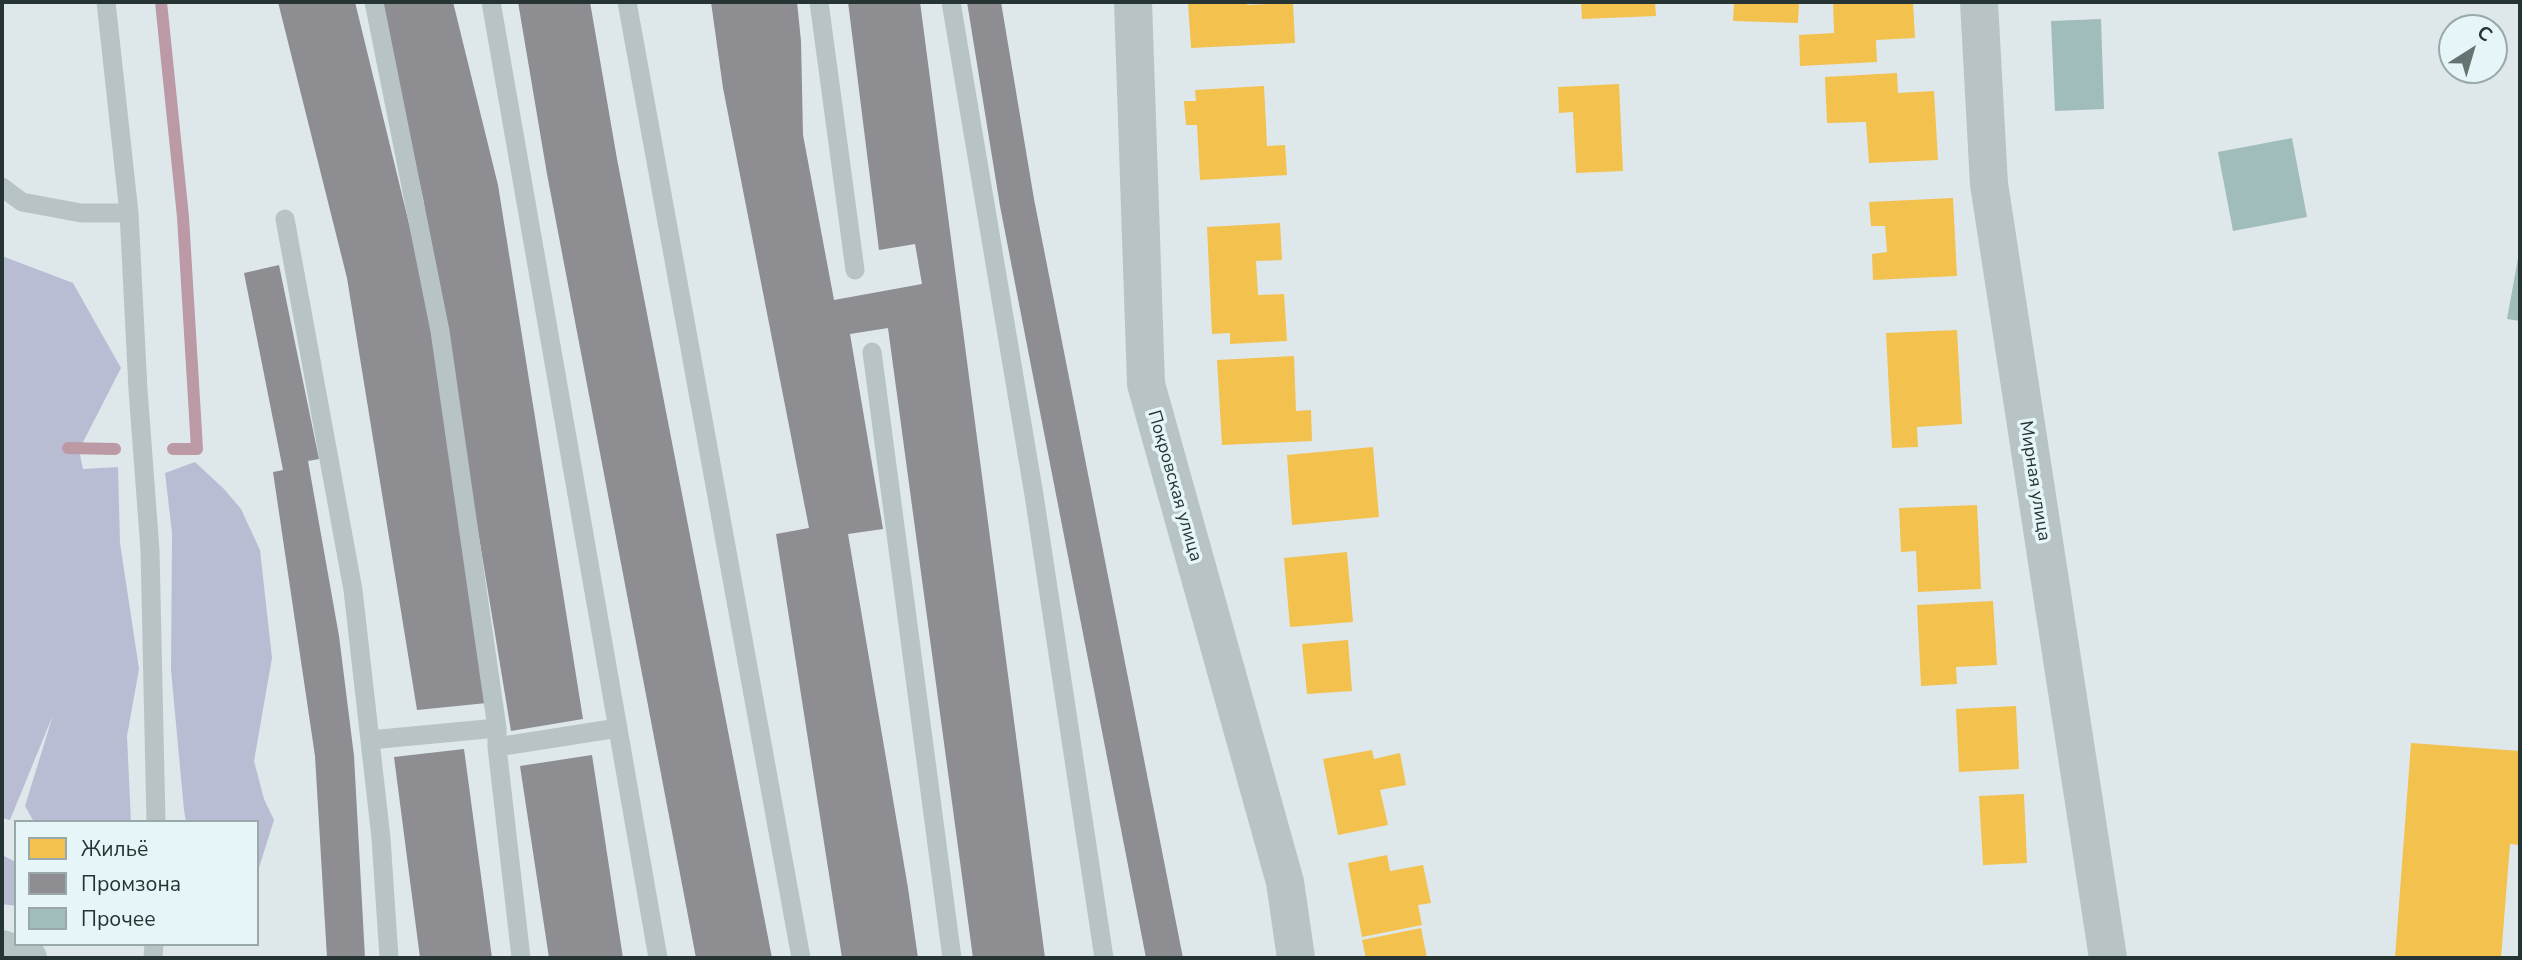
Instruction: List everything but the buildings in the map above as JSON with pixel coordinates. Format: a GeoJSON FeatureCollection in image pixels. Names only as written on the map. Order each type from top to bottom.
{"type":"FeatureCollection","features":[{"type":"Feature","properties":{"kind":"street","name":"Покровская улица"},"geometry":{"type":"LineString","coordinates":[[1133,2],[1146,384],[1285,882],[1296,958]]}},
{"type":"Feature","properties":{"kind":"street","name":"Мирная улица"},"geometry":{"type":"LineString","coordinates":[[1979,2],[1989,184],[2108,958]]}},
{"type":"Feature","properties":{"kind":"street"},"geometry":{"type":"LineString","coordinates":[[2,948],[29,958]]}},
{"type":"Feature","properties":{"kind":"lane"},"geometry":{"type":"LineString","coordinates":[[106,2],[129,213],[150,550],[156,820]]}},
{"type":"Feature","properties":{"kind":"lane"},"geometry":{"type":"LineString","coordinates":[[374,2],[440,331],[496,738],[521,958]]}},
{"type":"Feature","properties":{"kind":"lane"},"geometry":{"type":"LineString","coordinates":[[491,2],[658,958]]}},
{"type":"Feature","properties":{"kind":"lane"},"geometry":{"type":"LineString","coordinates":[[627,2],[801,958]]}},
{"type":"Feature","properties":{"kind":"lane"},"geometry":{"type":"LineString","coordinates":[[819,2],[855,270]]}},
{"type":"Feature","properties":{"kind":"lane"},"geometry":{"type":"LineString","coordinates":[[951,2],[1034,495],[1104,958]]}},
{"type":"Feature","properties":{"kind":"lane"},"geometry":{"type":"LineString","coordinates":[[2,187],[22,202],[81,213],[129,213]]}},
{"type":"Feature","properties":{"kind":"lane"},"geometry":{"type":"LineString","coordinates":[[285,219],[353,590],[381,838],[389,958]]}},
{"type":"Feature","properties":{"kind":"lane"},"geometry":{"type":"LineString","coordinates":[[872,352],[952,958]]}},
{"type":"Feature","properties":{"kind":"lane"},"geometry":{"type":"LineString","coordinates":[[370,740],[496,738],[618,728]]}},
{"type":"Feature","properties":{"kind":"shaded area"},"geometry":{"type":"Polygon","coordinates":[[[2,256],[73,283],[121,368],[79,450],[83,469],[118,467],[120,543],[139,669],[127,736],[131,820],[33,820],[25,806],[53,715],[10,820],[2,818],[2,256]]]}},
{"type":"Feature","properties":{"kind":"shaded area"},"geometry":{"type":"Polygon","coordinates":[[[195,462],[241,509],[260,550],[272,658],[254,761],[264,799],[274,820],[259,868],[259,820],[186,820],[171,670],[172,533],[165,473],[195,462]]]}},
{"type":"Feature","properties":{"kind":"shaded area"},"geometry":{"type":"Polygon","coordinates":[[[2,855],[14,861],[14,906],[2,904],[2,855]]]}},
{"type":"Feature","properties":{"kind":"waterway"},"geometry":{"type":"LineString","coordinates":[[161,2],[183,217],[197,449],[173,449]]}},
{"type":"Feature","properties":{"kind":"waterway"},"geometry":{"type":"LineString","coordinates":[[68,448],[115,449]]}}]}
